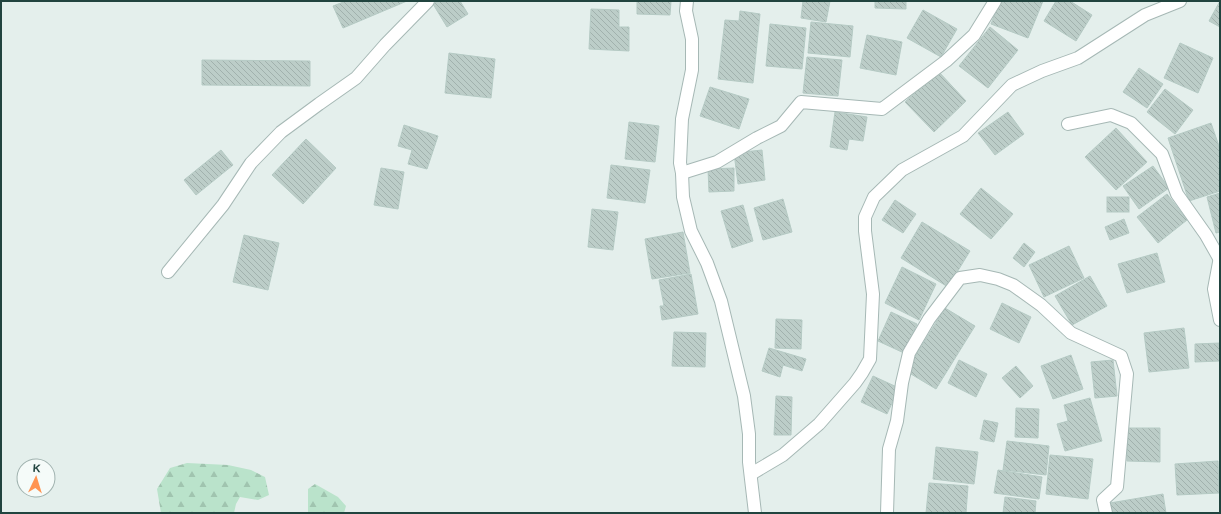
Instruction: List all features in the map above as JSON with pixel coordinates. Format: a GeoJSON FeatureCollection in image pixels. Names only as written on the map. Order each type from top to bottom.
{"type":"FeatureCollection","features":[{"type":"Feature","properties":{"kind":"street"},"geometry":{"type":"LineString","coordinates":[[168,272],[223,205],[251,163],[281,132],[356,78],[385,45],[428,1]]}},
{"type":"Feature","properties":{"kind":"street"},"geometry":{"type":"LineString","coordinates":[[687,1],[686,11],[692,39],[692,70],[682,119],[680,163],[683,197],[691,230],[707,263],[721,301],[744,396],[750,434],[749,462],[755,513]]}},
{"type":"Feature","properties":{"kind":"street"},"geometry":{"type":"LineString","coordinates":[[682,173],[717,162],[757,138],[781,126],[801,102],[882,109],[946,61],[974,35],[995,1]]}},
{"type":"Feature","properties":{"kind":"street"},"geometry":{"type":"LineString","coordinates":[[751,474],[783,455],[819,424],[855,383],[870,359],[873,294],[865,231],[865,217],[874,197],[902,170],[963,136],[1012,85],[1042,71],[1078,58],[1145,15],[1180,1]]}},
{"type":"Feature","properties":{"kind":"street"},"geometry":{"type":"LineString","coordinates":[[1068,124],[1111,115],[1132,123],[1162,154],[1177,194],[1206,235],[1219,257],[1214,289],[1220,320]]}},
{"type":"Feature","properties":{"kind":"street"},"geometry":{"type":"LineString","coordinates":[[887,513],[889,449],[897,421],[902,383],[909,353],[929,319],[960,278],[980,275],[998,279],[1013,285],[1041,305],[1071,333],[1121,356],[1128,374],[1117,487],[1104,500],[1106,513]]}},
{"type":"Feature","properties":{"kind":"green space"},"geometry":{"type":"Polygon","coordinates":[[[187,463],[228,465],[251,470],[265,477],[269,495],[258,500],[240,497],[236,504],[234,513],[161,513],[157,489],[170,468],[187,463]]]}},
{"type":"Feature","properties":{"kind":"green space"},"geometry":{"type":"Polygon","coordinates":[[[315,484],[338,497],[346,506],[344,513],[308,513],[308,489],[315,484]]]}},
{"type":"Feature","properties":{"kind":"building"},"geometry":{"type":"Polygon","coordinates":[[[346,1],[407,1],[343,28],[333,6],[346,1]]]}},
{"type":"Feature","properties":{"kind":"building"},"geometry":{"type":"Polygon","coordinates":[[[438,1],[460,1],[468,14],[447,27],[433,4],[438,1]]]}},
{"type":"Feature","properties":{"kind":"building"},"geometry":{"type":"Polygon","coordinates":[[[637,1],[671,1],[670,15],[637,14],[637,1]]]}},
{"type":"Feature","properties":{"kind":"building"},"geometry":{"type":"Polygon","coordinates":[[[803,1],[830,1],[826,22],[801,18],[803,1]]]}},
{"type":"Feature","properties":{"kind":"building"},"geometry":{"type":"Polygon","coordinates":[[[875,1],[906,1],[906,9],[875,8],[875,1]]]}},
{"type":"Feature","properties":{"kind":"building"},"geometry":{"type":"Polygon","coordinates":[[[1000,1],[1043,1],[1028,38],[991,24],[1000,1]]]}},
{"type":"Feature","properties":{"kind":"building"},"geometry":{"type":"Polygon","coordinates":[[[1056,1],[1070,1],[1092,15],[1076,41],[1044,21],[1056,1]]]}},
{"type":"Feature","properties":{"kind":"building"},"geometry":{"type":"Polygon","coordinates":[[[1220,1],[1220,27],[1209,21],[1220,1]]]}},
{"type":"Feature","properties":{"kind":"building"},"geometry":{"type":"Polygon","coordinates":[[[591,9],[619,10],[619,27],[629,27],[629,51],[589,49],[591,9]]]}},
{"type":"Feature","properties":{"kind":"building"},"geometry":{"type":"Polygon","coordinates":[[[923,10],[957,29],[941,57],[907,38],[923,10]]]}},
{"type":"Feature","properties":{"kind":"building"},"geometry":{"type":"Polygon","coordinates":[[[740,11],[760,14],[753,83],[718,79],[725,20],[739,21],[740,11]]]}},
{"type":"Feature","properties":{"kind":"building"},"geometry":{"type":"Polygon","coordinates":[[[811,22],[853,26],[850,57],[808,53],[811,22]]]}},
{"type":"Feature","properties":{"kind":"building"},"geometry":{"type":"Polygon","coordinates":[[[770,24],[806,28],[802,69],[766,66],[770,24]]]}},
{"type":"Feature","properties":{"kind":"building"},"geometry":{"type":"Polygon","coordinates":[[[990,27],[1018,50],[988,88],[959,66],[990,27]]]}},
{"type":"Feature","properties":{"kind":"building"},"geometry":{"type":"Polygon","coordinates":[[[867,35],[902,42],[896,75],[860,68],[867,35]]]}},
{"type":"Feature","properties":{"kind":"building"},"geometry":{"type":"Polygon","coordinates":[[[1180,43],[1213,58],[1198,93],[1164,78],[1180,43]]]}},
{"type":"Feature","properties":{"kind":"building"},"geometry":{"type":"Polygon","coordinates":[[[449,53],[495,59],[491,98],[445,93],[449,53]]]}},
{"type":"Feature","properties":{"kind":"building"},"geometry":{"type":"Polygon","coordinates":[[[807,57],[842,60],[838,96],[803,93],[807,57]]]}},
{"type":"Feature","properties":{"kind":"building"},"geometry":{"type":"Polygon","coordinates":[[[202,60],[310,61],[310,86],[202,85],[202,60]]]}},
{"type":"Feature","properties":{"kind":"building"},"geometry":{"type":"Polygon","coordinates":[[[1139,68],[1163,84],[1147,108],[1123,92],[1139,68]]]}},
{"type":"Feature","properties":{"kind":"building"},"geometry":{"type":"Polygon","coordinates":[[[938,71],[966,101],[934,132],[905,102],[938,71]]]}},
{"type":"Feature","properties":{"kind":"building"},"geometry":{"type":"Polygon","coordinates":[[[710,87],[749,99],[739,129],[700,116],[710,87]]]}},
{"type":"Feature","properties":{"kind":"building"},"geometry":{"type":"Polygon","coordinates":[[[1165,89],[1193,110],[1175,134],[1147,112],[1165,89]]]}},
{"type":"Feature","properties":{"kind":"building"},"geometry":{"type":"Polygon","coordinates":[[[835,112],[867,117],[863,141],[849,139],[847,150],[830,147],[835,112]]]}},
{"type":"Feature","properties":{"kind":"building"},"geometry":{"type":"Polygon","coordinates":[[[1008,112],[1024,134],[995,155],[978,133],[1008,112]]]}},
{"type":"Feature","properties":{"kind":"building"},"geometry":{"type":"Polygon","coordinates":[[[629,122],[659,126],[655,162],[625,159],[629,122]]]}},
{"type":"Feature","properties":{"kind":"building"},"geometry":{"type":"Polygon","coordinates":[[[1211,123],[1220,149],[1220,191],[1189,201],[1168,138],[1211,123]]]}},
{"type":"Feature","properties":{"kind":"building"},"geometry":{"type":"Polygon","coordinates":[[[404,125],[438,136],[427,169],[408,164],[412,150],[398,146],[404,125]]]}},
{"type":"Feature","properties":{"kind":"building"},"geometry":{"type":"Polygon","coordinates":[[[1116,128],[1147,162],[1116,190],[1085,157],[1116,128]]]}},
{"type":"Feature","properties":{"kind":"building"},"geometry":{"type":"Polygon","coordinates":[[[306,139],[336,168],[303,204],[272,175],[306,139]]]}},
{"type":"Feature","properties":{"kind":"building"},"geometry":{"type":"Polygon","coordinates":[[[221,150],[233,165],[196,195],[184,180],[221,150]]]}},
{"type":"Feature","properties":{"kind":"building"},"geometry":{"type":"Polygon","coordinates":[[[762,150],[765,180],[738,184],[734,153],[762,150]]]}},
{"type":"Feature","properties":{"kind":"building"},"geometry":{"type":"Polygon","coordinates":[[[611,165],[650,170],[645,203],[607,198],[611,165]]]}},
{"type":"Feature","properties":{"kind":"building"},"geometry":{"type":"Polygon","coordinates":[[[1153,166],[1169,188],[1139,209],[1123,186],[1153,166]]]}},
{"type":"Feature","properties":{"kind":"building"},"geometry":{"type":"Polygon","coordinates":[[[381,168],[404,172],[398,209],[374,205],[381,168]]]}},
{"type":"Feature","properties":{"kind":"building"},"geometry":{"type":"Polygon","coordinates":[[[734,168],[734,191],[709,192],[708,169],[734,168]]]}},
{"type":"Feature","properties":{"kind":"building"},"geometry":{"type":"Polygon","coordinates":[[[981,188],[1013,214],[991,239],[960,214],[981,188]]]}},
{"type":"Feature","properties":{"kind":"building"},"geometry":{"type":"Polygon","coordinates":[[[1220,193],[1220,232],[1216,233],[1207,197],[1220,193]]]}},
{"type":"Feature","properties":{"kind":"building"},"geometry":{"type":"Polygon","coordinates":[[[1167,194],[1187,220],[1158,243],[1137,217],[1167,194]]]}},
{"type":"Feature","properties":{"kind":"building"},"geometry":{"type":"Polygon","coordinates":[[[1107,197],[1129,197],[1129,212],[1107,212],[1107,197]]]}},
{"type":"Feature","properties":{"kind":"building"},"geometry":{"type":"Polygon","coordinates":[[[783,199],[792,232],[763,240],[754,208],[783,199]]]}},
{"type":"Feature","properties":{"kind":"building"},"geometry":{"type":"Polygon","coordinates":[[[895,200],[916,214],[903,233],[882,220],[895,200]]]}},
{"type":"Feature","properties":{"kind":"building"},"geometry":{"type":"Polygon","coordinates":[[[743,205],[753,241],[732,248],[721,211],[743,205]]]}},
{"type":"Feature","properties":{"kind":"building"},"geometry":{"type":"Polygon","coordinates":[[[592,209],[618,212],[613,250],[588,247],[592,209]]]}},
{"type":"Feature","properties":{"kind":"building"},"geometry":{"type":"Polygon","coordinates":[[[1124,219],[1129,233],[1110,240],[1105,227],[1124,219]]]}},
{"type":"Feature","properties":{"kind":"building"},"geometry":{"type":"Polygon","coordinates":[[[922,222],[970,251],[948,287],[901,258],[922,222]]]}},
{"type":"Feature","properties":{"kind":"building"},"geometry":{"type":"Polygon","coordinates":[[[683,232],[690,273],[652,279],[645,239],[683,232]]]}},
{"type":"Feature","properties":{"kind":"building"},"geometry":{"type":"Polygon","coordinates":[[[244,235],[279,243],[268,290],[233,282],[244,235]]]}},
{"type":"Feature","properties":{"kind":"building"},"geometry":{"type":"Polygon","coordinates":[[[1024,243],[1035,252],[1024,267],[1013,258],[1024,243]]]}},
{"type":"Feature","properties":{"kind":"building"},"geometry":{"type":"Polygon","coordinates":[[[1069,246],[1084,278],[1044,297],[1029,265],[1069,246]]]}},
{"type":"Feature","properties":{"kind":"building"},"geometry":{"type":"Polygon","coordinates":[[[1157,253],[1165,282],[1127,293],[1118,264],[1157,253]]]}},
{"type":"Feature","properties":{"kind":"building"},"geometry":{"type":"Polygon","coordinates":[[[902,267],[936,284],[919,320],[885,303],[902,267]]]}},
{"type":"Feature","properties":{"kind":"building"},"geometry":{"type":"Polygon","coordinates":[[[691,274],[698,314],[662,320],[660,306],[664,306],[659,280],[691,274]]]}},
{"type":"Feature","properties":{"kind":"building"},"geometry":{"type":"Polygon","coordinates":[[[1090,276],[1107,306],[1072,325],[1055,296],[1090,276]]]}},
{"type":"Feature","properties":{"kind":"building"},"geometry":{"type":"Polygon","coordinates":[[[1002,303],[1031,317],[1019,343],[990,329],[1002,303]]]}},
{"type":"Feature","properties":{"kind":"building"},"geometry":{"type":"Polygon","coordinates":[[[945,308],[975,326],[936,389],[906,371],[945,308]]]}},
{"type":"Feature","properties":{"kind":"building"},"geometry":{"type":"Polygon","coordinates":[[[891,312],[917,324],[904,353],[878,341],[891,312]]]}},
{"type":"Feature","properties":{"kind":"building"},"geometry":{"type":"Polygon","coordinates":[[[776,319],[802,320],[801,349],[775,348],[776,319]]]}},
{"type":"Feature","properties":{"kind":"building"},"geometry":{"type":"Polygon","coordinates":[[[1184,328],[1189,368],[1149,372],[1144,333],[1184,328]]]}},
{"type":"Feature","properties":{"kind":"building"},"geometry":{"type":"Polygon","coordinates":[[[674,332],[706,333],[705,367],[672,366],[674,332]]]}},
{"type":"Feature","properties":{"kind":"building"},"geometry":{"type":"Polygon","coordinates":[[[1220,343],[1220,361],[1195,362],[1195,344],[1220,343]]]}},
{"type":"Feature","properties":{"kind":"building"},"geometry":{"type":"Polygon","coordinates":[[[769,348],[806,359],[802,371],[783,365],[780,377],[762,371],[769,348]]]}},
{"type":"Feature","properties":{"kind":"building"},"geometry":{"type":"Polygon","coordinates":[[[1071,355],[1083,389],[1053,399],[1041,366],[1071,355]]]}},
{"type":"Feature","properties":{"kind":"building"},"geometry":{"type":"Polygon","coordinates":[[[959,360],[987,374],[976,397],[948,383],[959,360]]]}},
{"type":"Feature","properties":{"kind":"building"},"geometry":{"type":"Polygon","coordinates":[[[1113,360],[1117,396],[1095,398],[1091,362],[1113,360]]]}},
{"type":"Feature","properties":{"kind":"building"},"geometry":{"type":"Polygon","coordinates":[[[1016,366],[1033,386],[1020,398],[1002,378],[1016,366]]]}},
{"type":"Feature","properties":{"kind":"building"},"geometry":{"type":"Polygon","coordinates":[[[873,376],[899,388],[887,414],[861,402],[873,376]]]}},
{"type":"Feature","properties":{"kind":"building"},"geometry":{"type":"Polygon","coordinates":[[[776,396],[792,397],[791,435],[774,435],[776,396]]]}},
{"type":"Feature","properties":{"kind":"building"},"geometry":{"type":"Polygon","coordinates":[[[1090,398],[1102,441],[1065,451],[1057,424],[1068,421],[1064,405],[1090,398]]]}},
{"type":"Feature","properties":{"kind":"building"},"geometry":{"type":"Polygon","coordinates":[[[1016,408],[1039,409],[1038,438],[1015,437],[1016,408]]]}},
{"type":"Feature","properties":{"kind":"building"},"geometry":{"type":"Polygon","coordinates":[[[984,420],[998,423],[994,442],[980,439],[984,420]]]}},
{"type":"Feature","properties":{"kind":"building"},"geometry":{"type":"Polygon","coordinates":[[[1127,428],[1160,428],[1160,462],[1127,461],[1127,428]]]}},
{"type":"Feature","properties":{"kind":"building"},"geometry":{"type":"Polygon","coordinates":[[[1007,441],[1049,446],[1046,475],[1003,470],[1007,441]]]}},
{"type":"Feature","properties":{"kind":"building"},"geometry":{"type":"Polygon","coordinates":[[[936,447],[978,452],[974,484],[933,479],[936,447]]]}},
{"type":"Feature","properties":{"kind":"building"},"geometry":{"type":"Polygon","coordinates":[[[1050,455],[1093,459],[1088,499],[1046,494],[1050,455]]]}},
{"type":"Feature","properties":{"kind":"building"},"geometry":{"type":"Polygon","coordinates":[[[1218,461],[1219,493],[1177,495],[1175,464],[1218,461]]]}},
{"type":"Feature","properties":{"kind":"building"},"geometry":{"type":"Polygon","coordinates":[[[998,470],[1042,477],[1039,499],[994,493],[998,470]]]}},
{"type":"Feature","properties":{"kind":"building"},"geometry":{"type":"Polygon","coordinates":[[[929,483],[968,486],[966,513],[926,513],[929,483]]]}},
{"type":"Feature","properties":{"kind":"building"},"geometry":{"type":"Polygon","coordinates":[[[1163,494],[1166,513],[1112,513],[1110,503],[1163,494]]]}},
{"type":"Feature","properties":{"kind":"building"},"geometry":{"type":"Polygon","coordinates":[[[1005,497],[1036,501],[1035,513],[1003,513],[1005,497]]]}}]}
